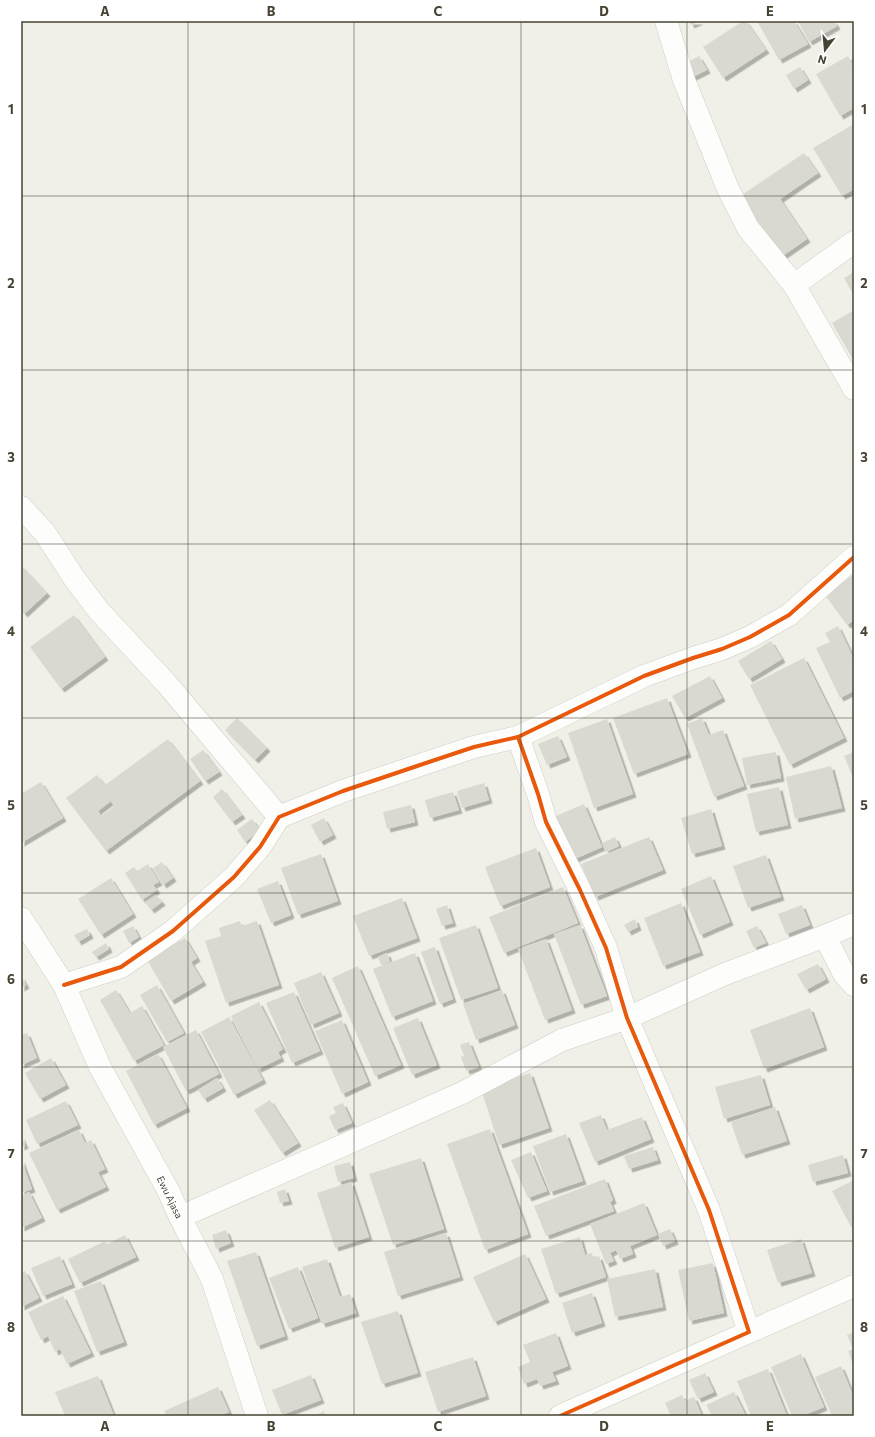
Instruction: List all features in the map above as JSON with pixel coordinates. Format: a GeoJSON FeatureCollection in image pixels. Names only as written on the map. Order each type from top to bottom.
{"type":"FeatureCollection","features":[{"type":"Feature","properties":{"kind":"street"},"geometry":{"type":"LineString","coordinates":[[666,21],[684,80],[728,189],[748,228],[794,285],[854,389]]}},
{"type":"Feature","properties":{"kind":"street"},"geometry":{"type":"LineString","coordinates":[[794,285],[854,242]]}},
{"type":"Feature","properties":{"kind":"street"},"geometry":{"type":"LineString","coordinates":[[21,507],[45,533],[74,578],[99,611],[166,683],[279,817]]}},
{"type":"Feature","properties":{"kind":"street"},"geometry":{"type":"LineString","coordinates":[[64,985],[120,967],[172,931],[234,877],[260,847],[279,817],[342,791],[434,760],[474,747],[518,737],[644,676],[722,649],[750,637],[789,616],[854,558]]}},
{"type":"Feature","properties":{"kind":"street"},"geometry":{"type":"LineString","coordinates":[[518,737],[546,822],[580,890],[606,948],[626,1018],[709,1210],[749,1332]]}},
{"type":"Feature","properties":{"kind":"street","name":"Ewu Ajasa"},"geometry":{"type":"LineString","coordinates":[[21,918],[64,985],[100,1067],[169,1192],[180,1217],[212,1279],[257,1416]]}},
{"type":"Feature","properties":{"kind":"street"},"geometry":{"type":"LineString","coordinates":[[180,1217],[462,1094],[562,1040],[626,1018],[725,974],[854,924]]}},
{"type":"Feature","properties":{"kind":"street"},"geometry":{"type":"LineString","coordinates":[[825,936],[844,974],[854,985]]}},
{"type":"Feature","properties":{"kind":"street"},"geometry":{"type":"LineString","coordinates":[[560,1416],[854,1286]]}},
{"type":"Feature","properties":{"kind":"building"},"geometry":{"type":"Polygon","coordinates":[[[689,21],[700,21],[691,25],[689,21]]]}},
{"type":"Feature","properties":{"kind":"building"},"geometry":{"type":"Polygon","coordinates":[[[743,21],[746,21],[766,50],[723,78],[703,47],[743,21]]]}},
{"type":"Feature","properties":{"kind":"building"},"geometry":{"type":"Polygon","coordinates":[[[757,21],[794,21],[808,44],[779,60],[757,21]]]}},
{"type":"Feature","properties":{"kind":"building"},"geometry":{"type":"Polygon","coordinates":[[[798,21],[834,21],[837,26],[809,42],[798,21]]]}},
{"type":"Feature","properties":{"kind":"building"},"geometry":{"type":"Polygon","coordinates":[[[699,56],[707,70],[691,78],[683,65],[699,56]]]}},
{"type":"Feature","properties":{"kind":"building"},"geometry":{"type":"Polygon","coordinates":[[[848,56],[854,67],[854,108],[840,116],[816,74],[848,56]]]}},
{"type":"Feature","properties":{"kind":"building"},"geometry":{"type":"Polygon","coordinates":[[[800,67],[808,80],[794,89],[786,75],[800,67]]]}},
{"type":"Feature","properties":{"kind":"building"},"geometry":{"type":"Polygon","coordinates":[[[854,124],[854,189],[842,196],[813,148],[854,124]]]}},
{"type":"Feature","properties":{"kind":"building"},"geometry":{"type":"Polygon","coordinates":[[[804,153],[818,173],[780,199],[807,239],[778,259],[736,199],[804,153]]]}},
{"type":"Feature","properties":{"kind":"building"},"geometry":{"type":"Polygon","coordinates":[[[854,272],[854,296],[844,278],[854,272]]]}},
{"type":"Feature","properties":{"kind":"building"},"geometry":{"type":"Polygon","coordinates":[[[854,310],[854,361],[832,323],[854,310]]]}},
{"type":"Feature","properties":{"kind":"building"},"geometry":{"type":"Polygon","coordinates":[[[21,565],[47,593],[24,614],[21,610],[21,565]]]}},
{"type":"Feature","properties":{"kind":"building"},"geometry":{"type":"Polygon","coordinates":[[[854,574],[854,620],[847,625],[825,595],[854,574]]]}},
{"type":"Feature","properties":{"kind":"building"},"geometry":{"type":"Polygon","coordinates":[[[74,615],[105,657],[61,689],[30,647],[74,615]]]}},
{"type":"Feature","properties":{"kind":"building"},"geometry":{"type":"Polygon","coordinates":[[[838,626],[854,659],[854,691],[840,698],[816,648],[830,642],[825,633],[838,626]]]}},
{"type":"Feature","properties":{"kind":"building"},"geometry":{"type":"Polygon","coordinates":[[[771,641],[782,659],[749,679],[738,661],[771,641]]]}},
{"type":"Feature","properties":{"kind":"building"},"geometry":{"type":"Polygon","coordinates":[[[804,658],[844,738],[790,765],[750,685],[804,658]]]}},
{"type":"Feature","properties":{"kind":"building"},"geometry":{"type":"Polygon","coordinates":[[[710,676],[722,698],[685,718],[672,696],[710,676]]]}},
{"type":"Feature","properties":{"kind":"building"},"geometry":{"type":"Polygon","coordinates":[[[667,698],[688,754],[634,774],[613,718],[667,698]]]}},
{"type":"Feature","properties":{"kind":"building"},"geometry":{"type":"Polygon","coordinates":[[[237,718],[267,748],[255,760],[225,730],[237,718]]]}},
{"type":"Feature","properties":{"kind":"building"},"geometry":{"type":"Polygon","coordinates":[[[702,718],[709,735],[723,730],[744,786],[714,797],[687,724],[702,718]]]}},
{"type":"Feature","properties":{"kind":"building"},"geometry":{"type":"Polygon","coordinates":[[[607,719],[633,794],[594,808],[568,733],[607,719]]]}},
{"type":"Feature","properties":{"kind":"building"},"geometry":{"type":"Polygon","coordinates":[[[558,736],[567,757],[547,765],[538,744],[558,736]]]}},
{"type":"Feature","properties":{"kind":"building"},"geometry":{"type":"Polygon","coordinates":[[[168,739],[200,781],[106,851],[66,798],[97,775],[105,785],[168,739]],[[111,801],[98,811],[101,816],[114,806],[111,801]]]}},
{"type":"Feature","properties":{"kind":"building"},"geometry":{"type":"Polygon","coordinates":[[[203,750],[219,772],[205,781],[190,759],[203,750]]]}},
{"type":"Feature","properties":{"kind":"building"},"geometry":{"type":"Polygon","coordinates":[[[776,752],[781,778],[747,785],[742,758],[776,752]]]}},
{"type":"Feature","properties":{"kind":"building"},"geometry":{"type":"Polygon","coordinates":[[[854,752],[854,780],[844,756],[854,752]]]}},
{"type":"Feature","properties":{"kind":"building"},"geometry":{"type":"Polygon","coordinates":[[[831,766],[842,808],[795,819],[786,777],[831,766]]]}},
{"type":"Feature","properties":{"kind":"building"},"geometry":{"type":"Polygon","coordinates":[[[41,782],[63,818],[21,843],[21,794],[41,782]]]}},
{"type":"Feature","properties":{"kind":"building"},"geometry":{"type":"Polygon","coordinates":[[[484,783],[489,800],[462,808],[457,791],[484,783]]]}},
{"type":"Feature","properties":{"kind":"building"},"geometry":{"type":"Polygon","coordinates":[[[779,787],[788,825],[756,832],[747,794],[779,787]]]}},
{"type":"Feature","properties":{"kind":"building"},"geometry":{"type":"Polygon","coordinates":[[[222,789],[242,815],[232,822],[213,797],[222,789]]]}},
{"type":"Feature","properties":{"kind":"building"},"geometry":{"type":"Polygon","coordinates":[[[453,792],[459,810],[430,818],[425,800],[453,792]]]}},
{"type":"Feature","properties":{"kind":"building"},"geometry":{"type":"Polygon","coordinates":[[[584,804],[602,847],[568,862],[549,819],[584,804]]]}},
{"type":"Feature","properties":{"kind":"building"},"geometry":{"type":"Polygon","coordinates":[[[411,805],[415,822],[387,829],[383,812],[411,805]]]}},
{"type":"Feature","properties":{"kind":"building"},"geometry":{"type":"Polygon","coordinates":[[[711,809],[722,846],[692,854],[681,818],[711,809]]]}},
{"type":"Feature","properties":{"kind":"building"},"geometry":{"type":"Polygon","coordinates":[[[324,818],[333,835],[320,842],[311,825],[324,818]]]}},
{"type":"Feature","properties":{"kind":"building"},"geometry":{"type":"Polygon","coordinates":[[[252,819],[260,831],[245,842],[237,830],[252,819]]]}},
{"type":"Feature","properties":{"kind":"building"},"geometry":{"type":"Polygon","coordinates":[[[615,837],[619,846],[606,852],[602,843],[615,837]]]}},
{"type":"Feature","properties":{"kind":"building"},"geometry":{"type":"Polygon","coordinates":[[[649,837],[663,870],[595,897],[581,864],[649,837]]]}},
{"type":"Feature","properties":{"kind":"building"},"geometry":{"type":"Polygon","coordinates":[[[536,848],[550,887],[500,906],[485,867],[536,848]]]}},
{"type":"Feature","properties":{"kind":"building"},"geometry":{"type":"Polygon","coordinates":[[[321,854],[338,901],[298,915],[281,868],[321,854]]]}},
{"type":"Feature","properties":{"kind":"building"},"geometry":{"type":"Polygon","coordinates":[[[766,855],[781,897],[748,908],[733,866],[766,855]]]}},
{"type":"Feature","properties":{"kind":"building"},"geometry":{"type":"Polygon","coordinates":[[[162,862],[173,878],[163,885],[153,868],[162,862]]]}},
{"type":"Feature","properties":{"kind":"building"},"geometry":{"type":"Polygon","coordinates":[[[148,864],[159,882],[153,885],[157,890],[142,900],[125,873],[134,867],[137,871],[148,864]]]}},
{"type":"Feature","properties":{"kind":"building"},"geometry":{"type":"Polygon","coordinates":[[[711,876],[730,922],[700,935],[681,889],[711,876]]]}},
{"type":"Feature","properties":{"kind":"building"},"geometry":{"type":"Polygon","coordinates":[[[111,878],[133,914],[101,935],[78,899],[111,878]]]}},
{"type":"Feature","properties":{"kind":"building"},"geometry":{"type":"Polygon","coordinates":[[[278,881],[291,915],[271,923],[257,889],[278,881]]]}},
{"type":"Feature","properties":{"kind":"building"},"geometry":{"type":"Polygon","coordinates":[[[563,887],[578,923],[504,953],[489,917],[563,887]]]}},
{"type":"Feature","properties":{"kind":"building"},"geometry":{"type":"Polygon","coordinates":[[[156,895],[162,902],[151,910],[145,902],[156,895]]]}},
{"type":"Feature","properties":{"kind":"building"},"geometry":{"type":"Polygon","coordinates":[[[402,898],[417,938],[369,956],[353,916],[402,898]]]}},
{"type":"Feature","properties":{"kind":"building"},"geometry":{"type":"Polygon","coordinates":[[[681,903],[700,952],[663,966],[644,918],[681,903]]]}},
{"type":"Feature","properties":{"kind":"building"},"geometry":{"type":"Polygon","coordinates":[[[447,905],[453,923],[442,926],[436,909],[447,905]]]}},
{"type":"Feature","properties":{"kind":"building"},"geometry":{"type":"Polygon","coordinates":[[[802,905],[810,925],[786,934],[778,914],[802,905]]]}},
{"type":"Feature","properties":{"kind":"building"},"geometry":{"type":"Polygon","coordinates":[[[635,919],[638,927],[628,932],[624,925],[635,919]]]}},
{"type":"Feature","properties":{"kind":"building"},"geometry":{"type":"Polygon","coordinates":[[[240,921],[242,926],[257,921],[279,985],[226,1003],[205,941],[221,936],[219,928],[240,921]]]}},
{"type":"Feature","properties":{"kind":"building"},"geometry":{"type":"Polygon","coordinates":[[[476,925],[498,988],[461,1000],[439,938],[476,925]]]}},
{"type":"Feature","properties":{"kind":"building"},"geometry":{"type":"Polygon","coordinates":[[[580,925],[607,996],[581,1005],[554,934],[580,925]]]}},
{"type":"Feature","properties":{"kind":"building"},"geometry":{"type":"Polygon","coordinates":[[[133,926],[139,937],[129,943],[123,931],[133,926]]]}},
{"type":"Feature","properties":{"kind":"building"},"geometry":{"type":"Polygon","coordinates":[[[757,926],[766,943],[754,948],[746,931],[757,926]]]}},
{"type":"Feature","properties":{"kind":"building"},"geometry":{"type":"Polygon","coordinates":[[[87,929],[90,935],[78,942],[74,935],[87,929]]]}},
{"type":"Feature","properties":{"kind":"building"},"geometry":{"type":"Polygon","coordinates":[[[185,938],[197,958],[191,962],[203,982],[171,1001],[147,960],[185,938]]]}},
{"type":"Feature","properties":{"kind":"building"},"geometry":{"type":"Polygon","coordinates":[[[546,939],[572,1010],[545,1020],[518,949],[546,939]]]}},
{"type":"Feature","properties":{"kind":"building"},"geometry":{"type":"Polygon","coordinates":[[[106,943],[109,949],[96,957],[92,952],[106,943]]]}},
{"type":"Feature","properties":{"kind":"building"},"geometry":{"type":"Polygon","coordinates":[[[435,947],[453,999],[440,1004],[421,952],[435,947]]]}},
{"type":"Feature","properties":{"kind":"building"},"geometry":{"type":"Polygon","coordinates":[[[387,953],[390,962],[381,965],[378,957],[387,953]]]}},
{"type":"Feature","properties":{"kind":"building"},"geometry":{"type":"Polygon","coordinates":[[[415,953],[433,1001],[392,1017],[373,969],[415,953]]]}},
{"type":"Feature","properties":{"kind":"building"},"geometry":{"type":"Polygon","coordinates":[[[818,964],[826,979],[806,990],[797,974],[818,964]]]}},
{"type":"Feature","properties":{"kind":"building"},"geometry":{"type":"Polygon","coordinates":[[[358,966],[401,1065],[375,1076],[332,978],[358,966]]]}},
{"type":"Feature","properties":{"kind":"building"},"geometry":{"type":"Polygon","coordinates":[[[321,972],[339,1013],[311,1025],[294,983],[321,972]]]}},
{"type":"Feature","properties":{"kind":"building"},"geometry":{"type":"Polygon","coordinates":[[[21,976],[26,985],[21,988],[21,976]]]}},
{"type":"Feature","properties":{"kind":"building"},"geometry":{"type":"Polygon","coordinates":[[[157,985],[184,1033],[167,1042],[140,995],[157,985]]]}},
{"type":"Feature","properties":{"kind":"building"},"geometry":{"type":"Polygon","coordinates":[[[116,990],[130,1013],[142,1006],[164,1045],[134,1061],[100,1000],[116,990]]]}},
{"type":"Feature","properties":{"kind":"building"},"geometry":{"type":"Polygon","coordinates":[[[502,990],[515,1025],[476,1040],[463,1004],[502,990]]]}},
{"type":"Feature","properties":{"kind":"building"},"geometry":{"type":"Polygon","coordinates":[[[294,992],[320,1051],[292,1063],[266,1003],[294,992]]]}},
{"type":"Feature","properties":{"kind":"building"},"geometry":{"type":"Polygon","coordinates":[[[259,1002],[283,1049],[278,1052],[281,1058],[258,1069],[231,1016],[259,1002]]]}},
{"type":"Feature","properties":{"kind":"building"},"geometry":{"type":"Polygon","coordinates":[[[810,1008],[824,1047],[764,1069],[750,1030],[810,1008]]]}},
{"type":"Feature","properties":{"kind":"building"},"geometry":{"type":"Polygon","coordinates":[[[229,1017],[263,1080],[234,1095],[201,1032],[229,1017]]]}},
{"type":"Feature","properties":{"kind":"building"},"geometry":{"type":"Polygon","coordinates":[[[418,1018],[437,1065],[412,1075],[393,1028],[418,1018]]]}},
{"type":"Feature","properties":{"kind":"building"},"geometry":{"type":"Polygon","coordinates":[[[342,1020],[368,1082],[342,1094],[315,1031],[342,1020]]]}},
{"type":"Feature","properties":{"kind":"building"},"geometry":{"type":"Polygon","coordinates":[[[196,1030],[219,1074],[186,1091],[163,1047],[196,1030]]]}},
{"type":"Feature","properties":{"kind":"building"},"geometry":{"type":"Polygon","coordinates":[[[27,1033],[37,1058],[21,1065],[21,1035],[27,1033]]]}},
{"type":"Feature","properties":{"kind":"building"},"geometry":{"type":"Polygon","coordinates":[[[469,1042],[479,1067],[466,1071],[461,1057],[464,1056],[460,1045],[469,1042]]]}},
{"type":"Feature","properties":{"kind":"building"},"geometry":{"type":"Polygon","coordinates":[[[158,1054],[187,1108],[154,1125],[126,1071],[158,1054]]]}},
{"type":"Feature","properties":{"kind":"building"},"geometry":{"type":"Polygon","coordinates":[[[51,1058],[66,1085],[40,1099],[25,1073],[51,1058]]]}},
{"type":"Feature","properties":{"kind":"building"},"geometry":{"type":"Polygon","coordinates":[[[530,1073],[549,1128],[499,1145],[481,1089],[530,1073]]]}},
{"type":"Feature","properties":{"kind":"building"},"geometry":{"type":"Polygon","coordinates":[[[761,1075],[770,1105],[724,1119],[715,1087],[761,1075]]]}},
{"type":"Feature","properties":{"kind":"building"},"geometry":{"type":"Polygon","coordinates":[[[217,1078],[223,1088],[204,1099],[198,1090],[217,1078]]]}},
{"type":"Feature","properties":{"kind":"building"},"geometry":{"type":"Polygon","coordinates":[[[270,1100],[298,1143],[282,1153],[254,1110],[270,1100]]]}},
{"type":"Feature","properties":{"kind":"building"},"geometry":{"type":"Polygon","coordinates":[[[66,1101],[78,1125],[37,1144],[26,1120],[66,1101]]]}},
{"type":"Feature","properties":{"kind":"building"},"geometry":{"type":"Polygon","coordinates":[[[343,1103],[352,1123],[335,1130],[329,1116],[336,1113],[333,1107],[343,1103]]]}},
{"type":"Feature","properties":{"kind":"building"},"geometry":{"type":"Polygon","coordinates":[[[775,1107],[787,1141],[742,1155],[731,1122],[775,1107]]]}},
{"type":"Feature","properties":{"kind":"building"},"geometry":{"type":"Polygon","coordinates":[[[601,1115],[607,1130],[642,1117],[651,1139],[595,1162],[579,1123],[601,1115]]]}},
{"type":"Feature","properties":{"kind":"building"},"geometry":{"type":"Polygon","coordinates":[[[490,1129],[528,1234],[485,1250],[447,1144],[490,1129]]]}},
{"type":"Feature","properties":{"kind":"building"},"geometry":{"type":"Polygon","coordinates":[[[79,1130],[85,1143],[91,1140],[105,1169],[98,1172],[106,1187],[57,1210],[29,1153],[79,1130]]]}},
{"type":"Feature","properties":{"kind":"building"},"geometry":{"type":"Polygon","coordinates":[[[566,1134],[583,1181],[550,1192],[533,1146],[566,1134]]]}},
{"type":"Feature","properties":{"kind":"building"},"geometry":{"type":"Polygon","coordinates":[[[21,1136],[25,1145],[21,1147],[21,1136]]]}},
{"type":"Feature","properties":{"kind":"building"},"geometry":{"type":"Polygon","coordinates":[[[653,1147],[658,1160],[629,1169],[624,1156],[653,1147]]]}},
{"type":"Feature","properties":{"kind":"building"},"geometry":{"type":"Polygon","coordinates":[[[531,1152],[547,1191],[528,1198],[511,1160],[531,1152]]]}},
{"type":"Feature","properties":{"kind":"building"},"geometry":{"type":"Polygon","coordinates":[[[843,1155],[848,1173],[813,1182],[808,1165],[843,1155]]]}},
{"type":"Feature","properties":{"kind":"building"},"geometry":{"type":"Polygon","coordinates":[[[421,1158],[444,1229],[393,1245],[369,1174],[421,1158]]]}},
{"type":"Feature","properties":{"kind":"building"},"geometry":{"type":"Polygon","coordinates":[[[21,1159],[32,1189],[21,1193],[21,1159]]]}},
{"type":"Feature","properties":{"kind":"building"},"geometry":{"type":"Polygon","coordinates":[[[350,1162],[354,1178],[338,1182],[334,1166],[350,1162]]]}},
{"type":"Feature","properties":{"kind":"building"},"geometry":{"type":"Polygon","coordinates":[[[605,1179],[613,1200],[610,1202],[614,1211],[546,1236],[534,1206],[605,1179]]]}},
{"type":"Feature","properties":{"kind":"building"},"geometry":{"type":"Polygon","coordinates":[[[854,1180],[854,1226],[851,1227],[832,1191],[854,1180]]]}},
{"type":"Feature","properties":{"kind":"building"},"geometry":{"type":"Polygon","coordinates":[[[351,1182],[369,1237],[335,1248],[317,1193],[351,1182]]]}},
{"type":"Feature","properties":{"kind":"building"},"geometry":{"type":"Polygon","coordinates":[[[285,1189],[289,1201],[280,1203],[277,1192],[285,1189]]]}},
{"type":"Feature","properties":{"kind":"building"},"geometry":{"type":"Polygon","coordinates":[[[29,1192],[42,1218],[21,1228],[21,1196],[29,1192]]]}},
{"type":"Feature","properties":{"kind":"building"},"geometry":{"type":"Polygon","coordinates":[[[644,1203],[657,1235],[630,1246],[633,1254],[620,1259],[616,1250],[610,1253],[614,1261],[606,1264],[590,1224],[644,1203]]]}},
{"type":"Feature","properties":{"kind":"building"},"geometry":{"type":"Polygon","coordinates":[[[670,1229],[675,1241],[663,1246],[658,1234],[670,1229]]]}},
{"type":"Feature","properties":{"kind":"building"},"geometry":{"type":"Polygon","coordinates":[[[226,1230],[231,1243],[216,1249],[212,1235],[226,1230]]]}},
{"type":"Feature","properties":{"kind":"building"},"geometry":{"type":"Polygon","coordinates":[[[446,1233],[460,1277],[398,1296],[384,1252],[446,1233]]]}},
{"type":"Feature","properties":{"kind":"building"},"geometry":{"type":"Polygon","coordinates":[[[125,1235],[136,1257],[80,1283],[68,1259],[105,1241],[107,1244],[125,1235]]]}},
{"type":"Feature","properties":{"kind":"building"},"geometry":{"type":"Polygon","coordinates":[[[580,1237],[585,1255],[592,1253],[593,1258],[599,1256],[606,1277],[556,1294],[541,1249],[580,1237]]]}},
{"type":"Feature","properties":{"kind":"building"},"geometry":{"type":"Polygon","coordinates":[[[801,1239],[812,1273],[778,1283],[767,1250],[801,1239]]]}},
{"type":"Feature","properties":{"kind":"building"},"geometry":{"type":"Polygon","coordinates":[[[256,1252],[285,1336],[257,1346],[227,1261],[256,1252]]]}},
{"type":"Feature","properties":{"kind":"building"},"geometry":{"type":"Polygon","coordinates":[[[525,1254],[546,1299],[494,1322],[473,1277],[525,1254]]]}},
{"type":"Feature","properties":{"kind":"building"},"geometry":{"type":"Polygon","coordinates":[[[60,1256],[72,1284],[43,1296],[31,1268],[60,1256]]]}},
{"type":"Feature","properties":{"kind":"building"},"geometry":{"type":"Polygon","coordinates":[[[327,1259],[340,1297],[350,1294],[356,1313],[322,1324],[302,1267],[327,1259]]]}},
{"type":"Feature","properties":{"kind":"building"},"geometry":{"type":"Polygon","coordinates":[[[713,1263],[724,1313],[689,1321],[678,1270],[713,1263]]]}},
{"type":"Feature","properties":{"kind":"building"},"geometry":{"type":"Polygon","coordinates":[[[298,1267],[318,1318],[289,1329],[269,1278],[298,1267]]]}},
{"type":"Feature","properties":{"kind":"building"},"geometry":{"type":"Polygon","coordinates":[[[655,1269],[663,1307],[615,1317],[607,1279],[655,1269]]]}},
{"type":"Feature","properties":{"kind":"building"},"geometry":{"type":"Polygon","coordinates":[[[25,1271],[39,1298],[21,1307],[21,1273],[25,1271]]]}},
{"type":"Feature","properties":{"kind":"building"},"geometry":{"type":"Polygon","coordinates":[[[101,1281],[124,1342],[97,1352],[74,1291],[101,1281]]]}},
{"type":"Feature","properties":{"kind":"building"},"geometry":{"type":"Polygon","coordinates":[[[592,1293],[602,1323],[572,1333],[562,1303],[592,1293]]]}},
{"type":"Feature","properties":{"kind":"building"},"geometry":{"type":"Polygon","coordinates":[[[63,1296],[91,1353],[67,1364],[60,1349],[55,1352],[48,1336],[41,1340],[28,1312],[63,1296]]]}},
{"type":"Feature","properties":{"kind":"building"},"geometry":{"type":"Polygon","coordinates":[[[398,1311],[418,1373],[382,1384],[361,1322],[398,1311]]]}},
{"type":"Feature","properties":{"kind":"building"},"geometry":{"type":"Polygon","coordinates":[[[854,1332],[854,1367],[848,1351],[853,1349],[847,1335],[854,1332]]]}},
{"type":"Feature","properties":{"kind":"building"},"geometry":{"type":"Polygon","coordinates":[[[556,1333],[568,1366],[552,1372],[556,1381],[540,1386],[537,1379],[524,1384],[518,1367],[530,1362],[523,1345],[556,1333]]]}},
{"type":"Feature","properties":{"kind":"building"},"geometry":{"type":"Polygon","coordinates":[[[801,1354],[824,1407],[802,1416],[792,1416],[771,1367],[801,1354]]]}},
{"type":"Feature","properties":{"kind":"building"},"geometry":{"type":"Polygon","coordinates":[[[473,1357],[486,1396],[438,1412],[425,1372],[473,1357]]]}},
{"type":"Feature","properties":{"kind":"building"},"geometry":{"type":"Polygon","coordinates":[[[841,1366],[854,1398],[854,1416],[832,1416],[815,1377],[841,1366]]]}},
{"type":"Feature","properties":{"kind":"building"},"geometry":{"type":"Polygon","coordinates":[[[768,1369],[787,1416],[751,1416],[737,1381],[768,1369]]]}},
{"type":"Feature","properties":{"kind":"building"},"geometry":{"type":"Polygon","coordinates":[[[705,1373],[714,1392],[698,1399],[689,1380],[705,1373]]]}},
{"type":"Feature","properties":{"kind":"building"},"geometry":{"type":"Polygon","coordinates":[[[311,1375],[321,1400],[282,1415],[272,1390],[311,1375]]]}},
{"type":"Feature","properties":{"kind":"building"},"geometry":{"type":"Polygon","coordinates":[[[98,1376],[114,1416],[65,1416],[55,1392],[98,1376]]]}},
{"type":"Feature","properties":{"kind":"building"},"geometry":{"type":"Polygon","coordinates":[[[218,1387],[229,1412],[219,1416],[167,1416],[164,1411],[218,1387]]]}},
{"type":"Feature","properties":{"kind":"building"},"geometry":{"type":"Polygon","coordinates":[[[734,1392],[746,1416],[712,1416],[706,1405],[734,1392]]]}},
{"type":"Feature","properties":{"kind":"building"},"geometry":{"type":"Polygon","coordinates":[[[682,1395],[685,1401],[694,1397],[702,1416],[671,1416],[665,1403],[682,1395]]]}},
{"type":"Feature","properties":{"kind":"building"},"geometry":{"type":"Polygon","coordinates":[[[324,1411],[326,1416],[315,1416],[324,1411]]]}},
{"type":"Feature","properties":{"kind":"cycle path"},"geometry":{"type":"LineString","coordinates":[[64,985],[121,967],[173,931],[234,877],[260,847],[279,817],[343,791],[420,765],[474,747],[518,737],[644,676],[722,649],[750,637],[789,615],[854,557]]}},
{"type":"Feature","properties":{"kind":"cycle path"},"geometry":{"type":"LineString","coordinates":[[518,737],[546,822],[580,890],[606,948],[627,1018],[709,1210],[749,1332],[560,1416]]}}]}
